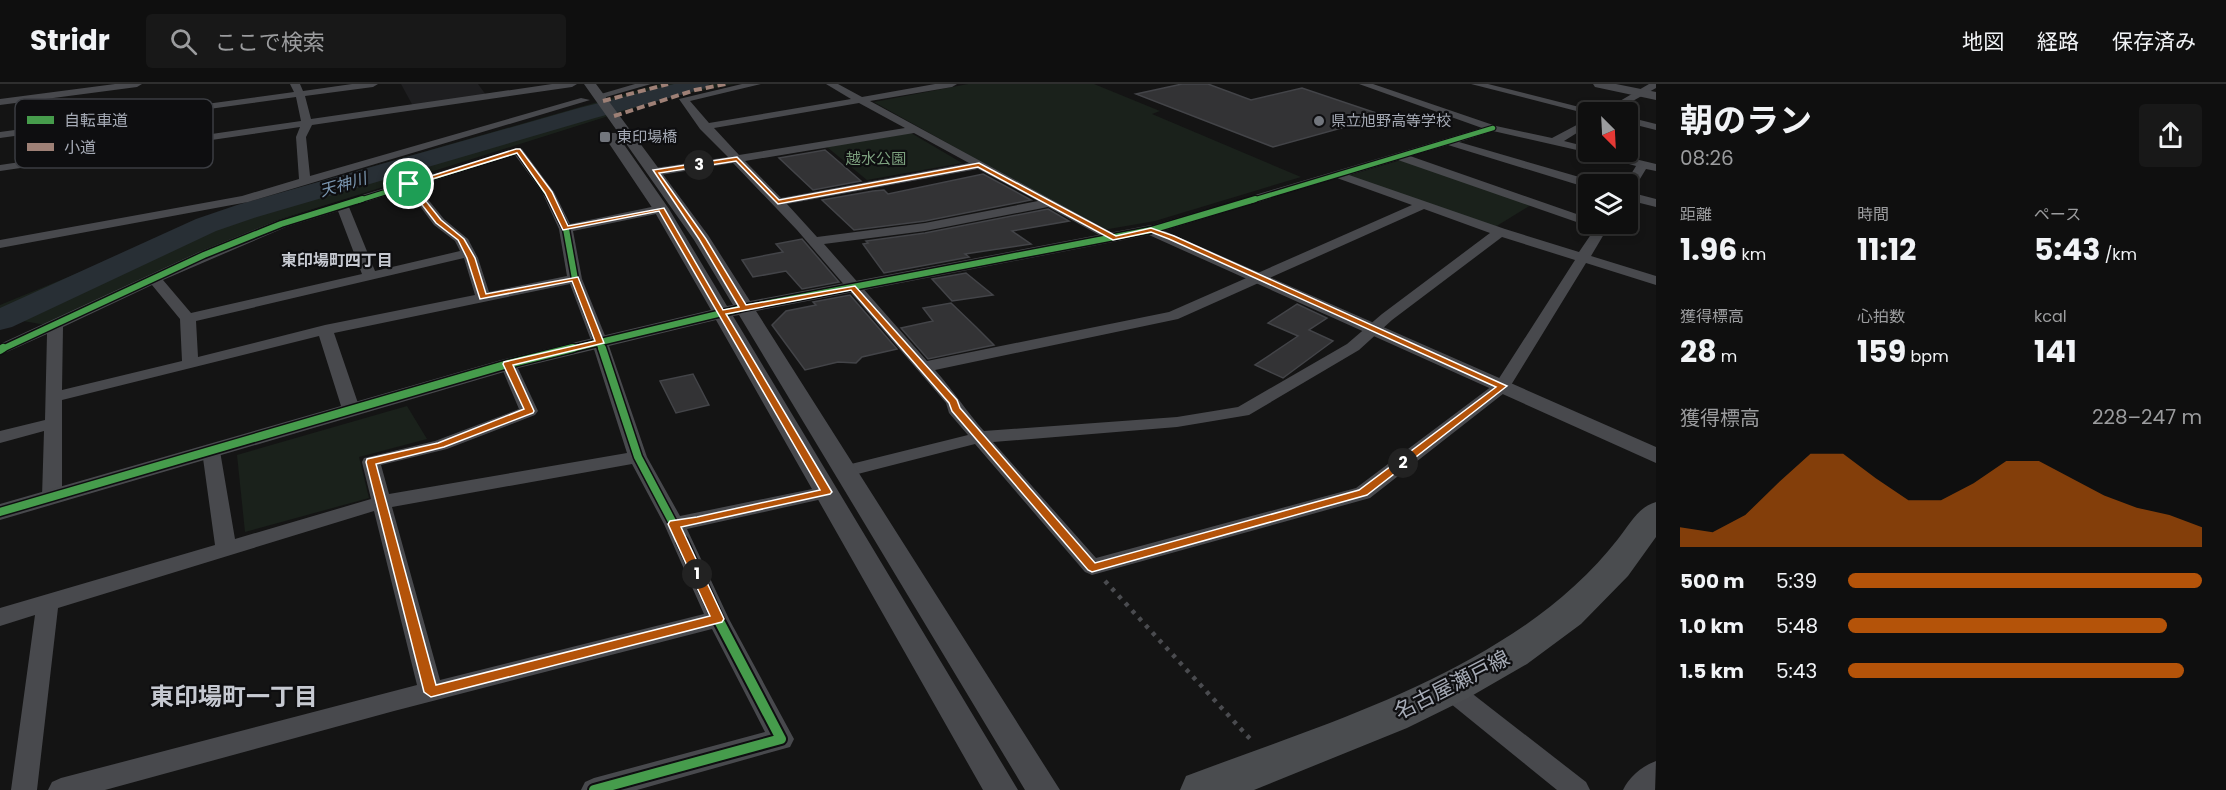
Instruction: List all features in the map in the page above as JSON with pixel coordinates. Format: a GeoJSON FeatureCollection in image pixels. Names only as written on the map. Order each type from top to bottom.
{"type":"FeatureCollection","features":[{"type":"Feature","properties":{"kind":"main road","name":"名古屋瀬戸線"},"geometry":{"type":"LineString","coordinates":[[1202,790],[1404,712],[1524,648],[1589,597],[1619,563],[1656,513]]}},
{"type":"Feature","properties":{"kind":"street"},"geometry":{"type":"LineString","coordinates":[[23,99],[137,84]]}},
{"type":"Feature","properties":{"kind":"street"},"geometry":{"type":"LineString","coordinates":[[213,102],[297,89],[373,84]]}},
{"type":"Feature","properties":{"kind":"street"},"geometry":{"type":"LineString","coordinates":[[213,137],[573,84],[598,106],[655,172],[702,239],[732,310],[827,492],[1001,790]]}},
{"type":"Feature","properties":{"kind":"street"},"geometry":{"type":"LineString","coordinates":[[590,84],[598,106],[661,209],[846,471],[1043,790]]}},
{"type":"Feature","properties":{"kind":"street"},"geometry":{"type":"LineString","coordinates":[[0,244],[244,199],[305,181],[598,106],[646,84]]}},
{"type":"Feature","properties":{"kind":"street"},"geometry":{"type":"LineString","coordinates":[[756,84],[684,99],[704,127],[778,202],[954,402],[955,409],[1092,567],[1363,493],[1502,386],[1583,259],[1595,234]]}},
{"type":"Feature","properties":{"kind":"street"},"geometry":{"type":"LineString","coordinates":[[833,85],[847,84]]}},
{"type":"Feature","properties":{"kind":"street"},"geometry":{"type":"LineString","coordinates":[[704,127],[952,84]]}},
{"type":"Feature","properties":{"kind":"street"},"geometry":{"type":"LineString","coordinates":[[1481,84],[1578,108]]}},
{"type":"Feature","properties":{"kind":"street"},"geometry":{"type":"LineString","coordinates":[[1599,84],[1656,96]]}},
{"type":"Feature","properties":{"kind":"street"},"geometry":{"type":"LineString","coordinates":[[1625,102],[1656,84]]}},
{"type":"Feature","properties":{"kind":"street"},"geometry":{"type":"LineString","coordinates":[[833,85],[1115,238]]}},
{"type":"Feature","properties":{"kind":"street"},"geometry":{"type":"LineString","coordinates":[[1369,85],[1493,128],[1578,147]]}},
{"type":"Feature","properties":{"kind":"street"},"geometry":{"type":"LineString","coordinates":[[297,89],[307,124],[301,136],[305,181]]}},
{"type":"Feature","properties":{"kind":"street"},"geometry":{"type":"LineString","coordinates":[[0,102],[15,100]]}},
{"type":"Feature","properties":{"kind":"street"},"geometry":{"type":"LineString","coordinates":[[1638,122],[1656,127]]}},
{"type":"Feature","properties":{"kind":"street"},"geometry":{"type":"LineString","coordinates":[[0,512],[508,364],[732,310],[1151,230],[1493,128]]}},
{"type":"Feature","properties":{"kind":"street"},"geometry":{"type":"LineString","coordinates":[[1556,141],[1578,128]]}},
{"type":"Feature","properties":{"kind":"street"},"geometry":{"type":"LineString","coordinates":[[655,172],[914,130]]}},
{"type":"Feature","properties":{"kind":"street"},"geometry":{"type":"LineString","coordinates":[[0,135],[15,133]]}},
{"type":"Feature","properties":{"kind":"street"},"geometry":{"type":"LineString","coordinates":[[1449,142],[1578,180]]}},
{"type":"Feature","properties":{"kind":"street"},"geometry":{"type":"LineString","coordinates":[[0,350],[204,255],[281,224],[518,151],[548,192],[566,229],[575,279],[600,343],[638,457],[674,524],[718,619],[781,739],[594,790]]}},
{"type":"Feature","properties":{"kind":"street"},"geometry":{"type":"LineString","coordinates":[[1401,157],[1578,219]]}},
{"type":"Feature","properties":{"kind":"street"},"geometry":{"type":"LineString","coordinates":[[1632,162],[1656,168]]}},
{"type":"Feature","properties":{"kind":"street"},"geometry":{"type":"LineString","coordinates":[[778,202],[979,165]]}},
{"type":"Feature","properties":{"kind":"street"},"geometry":{"type":"LineString","coordinates":[[1637,174],[1643,165]]}},
{"type":"Feature","properties":{"kind":"street"},"geometry":{"type":"LineString","coordinates":[[0,168],[15,166]]}},
{"type":"Feature","properties":{"kind":"street"},"geometry":{"type":"LineString","coordinates":[[1339,175],[1500,232],[1656,281]]}},
{"type":"Feature","properties":{"kind":"street"},"geometry":{"type":"LineString","coordinates":[[409,184],[439,222],[461,239],[469,253],[483,297]]}},
{"type":"Feature","properties":{"kind":"street"},"geometry":{"type":"LineString","coordinates":[[1638,198],[1656,203]]}},
{"type":"Feature","properties":{"kind":"street"},"geometry":{"type":"LineString","coordinates":[[812,242],[925,227],[1048,203]]}},
{"type":"Feature","properties":{"kind":"street"},"geometry":{"type":"LineString","coordinates":[[342,205],[370,277]]}},
{"type":"Feature","properties":{"kind":"street"},"geometry":{"type":"LineString","coordinates":[[923,368],[1173,316],[1423,205]]}},
{"type":"Feature","properties":{"kind":"street"},"geometry":{"type":"LineString","coordinates":[[566,229],[661,209]]}},
{"type":"Feature","properties":{"kind":"street"},"geometry":{"type":"LineString","coordinates":[[1151,230],[1656,456]]}},
{"type":"Feature","properties":{"kind":"street"},"geometry":{"type":"LineString","coordinates":[[846,471],[981,437],[1177,422],[1243,411],[1338,357],[1500,232]]}},
{"type":"Feature","properties":{"kind":"street"},"geometry":{"type":"LineString","coordinates":[[188,318],[469,253]]}},
{"type":"Feature","properties":{"kind":"street"},"geometry":{"type":"LineString","coordinates":[[155,279],[172,302],[188,318],[190,364]]}},
{"type":"Feature","properties":{"kind":"street"},"geometry":{"type":"LineString","coordinates":[[55,397],[325,330],[575,279]]}},
{"type":"Feature","properties":{"kind":"street"},"geometry":{"type":"LineString","coordinates":[[52,497],[56,325]]}},
{"type":"Feature","properties":{"kind":"street"},"geometry":{"type":"LineString","coordinates":[[325,330],[351,409]]}},
{"type":"Feature","properties":{"kind":"street"},"geometry":{"type":"LineString","coordinates":[[431,692],[371,462],[441,445],[529,411],[508,364]]}},
{"type":"Feature","properties":{"kind":"street"},"geometry":{"type":"LineString","coordinates":[[0,437],[54,423]]}},
{"type":"Feature","properties":{"kind":"street"},"geometry":{"type":"LineString","coordinates":[[211,451],[226,548]]}},
{"type":"Feature","properties":{"kind":"street"},"geometry":{"type":"LineString","coordinates":[[0,617],[382,502],[638,457]]}},
{"type":"Feature","properties":{"kind":"street"},"geometry":{"type":"LineString","coordinates":[[674,524],[827,492]]}},
{"type":"Feature","properties":{"kind":"street"},"geometry":{"type":"LineString","coordinates":[[24,790],[48,603]]}},
{"type":"Feature","properties":{"kind":"street"},"geometry":{"type":"LineString","coordinates":[[61,790],[718,619]]}},
{"type":"Feature","properties":{"kind":"street"},"geometry":{"type":"LineString","coordinates":[[1448,688],[1577,790]]}},
{"type":"Feature","properties":{"kind":"street"},"geometry":{"type":"LineString","coordinates":[[1636,790],[1656,773]]}},
{"type":"Feature","properties":{"kind":"path"},"geometry":{"type":"LineString","coordinates":[[1092,567],[1272,763]]}},
{"type":"Feature","properties":{"kind":"shaded area"},"geometry":{"type":"Polygon","coordinates":[[[401,84],[478,84],[486,95],[413,106],[401,84]]]}},
{"type":"Feature","properties":{"kind":"green space"},"geometry":{"type":"Polygon","coordinates":[[[660,84],[735,84],[679,95],[618,113],[275,221],[147,276],[46,325],[0,317],[0,305],[253,201],[660,84]]]}},
{"type":"Feature","properties":{"kind":"green space"},"geometry":{"type":"Polygon","coordinates":[[[968,84],[1094,84],[1160,111],[1152,114],[1301,177],[1155,221],[1103,230],[874,102],[968,84]]]}},
{"type":"Feature","properties":{"kind":"green space","name":"越水公園"},"geometry":{"type":"Polygon","coordinates":[[[911,133],[962,163],[867,180],[827,147],[911,133]]]}},
{"type":"Feature","properties":{"kind":"green space"},"geometry":{"type":"Polygon","coordinates":[[[1401,160],[1531,205],[1495,227],[1347,176],[1401,160]]]}},
{"type":"Feature","properties":{"kind":"green space"},"geometry":{"type":"Polygon","coordinates":[[[407,406],[427,439],[359,457],[369,498],[245,532],[237,455],[407,406]]]}},
{"type":"Feature","properties":{"kind":"building"},"geometry":{"type":"Polygon","coordinates":[[[1182,84],[1208,84],[1251,100],[1302,88],[1385,116],[1273,147],[1136,94],[1182,84]]]}},
{"type":"Feature","properties":{"kind":"building"},"geometry":{"type":"Polygon","coordinates":[[[825,150],[861,181],[813,190],[779,158],[825,150]]]}},
{"type":"Feature","properties":{"kind":"building"},"geometry":{"type":"Polygon","coordinates":[[[983,174],[1031,200],[925,221],[854,230],[822,200],[884,190],[888,194],[983,174]]]}},
{"type":"Feature","properties":{"kind":"building"},"geometry":{"type":"Polygon","coordinates":[[[1048,209],[1069,221],[1012,231],[1031,244],[965,254],[969,257],[884,273],[863,244],[868,243],[866,241],[925,233],[1048,209]]]}},
{"type":"Feature","properties":{"kind":"building"},"geometry":{"type":"Polygon","coordinates":[[[802,239],[839,282],[802,289],[786,271],[753,277],[742,260],[783,252],[776,244],[802,239]]]}},
{"type":"Feature","properties":{"kind":"building"},"geometry":{"type":"Polygon","coordinates":[[[966,273],[993,295],[952,301],[932,279],[966,273]]]}},
{"type":"Feature","properties":{"kind":"building"},"geometry":{"type":"Polygon","coordinates":[[[850,295],[897,349],[862,357],[856,363],[838,362],[805,370],[772,325],[786,311],[816,305],[813,302],[850,295]]]}},
{"type":"Feature","properties":{"kind":"building"},"geometry":{"type":"Polygon","coordinates":[[[951,303],[994,345],[928,359],[901,328],[933,321],[923,308],[951,303]]]}},
{"type":"Feature","properties":{"kind":"building"},"geometry":{"type":"Polygon","coordinates":[[[1297,304],[1327,318],[1309,330],[1333,341],[1283,378],[1255,365],[1298,336],[1268,323],[1297,304]]]}},
{"type":"Feature","properties":{"kind":"building"},"geometry":{"type":"Polygon","coordinates":[[[693,374],[709,405],[676,413],[660,381],[693,374]]]}},
{"type":"Feature","properties":{"kind":"waterway","name":"天神川"},"geometry":{"type":"LineString","coordinates":[[0,320],[206,225],[247,211],[587,113],[699,84]]}},
{"type":"Feature","properties":{"kind":"marked path"},"geometry":{"type":"LineString","coordinates":[[603,101],[668,84]]}},
{"type":"Feature","properties":{"kind":"marked path"},"geometry":{"type":"LineString","coordinates":[[614,116],[695,90],[726,84]]}},
{"type":"Feature","properties":{"kind":"cycle path"},"geometry":{"type":"LineString","coordinates":[[0,512],[508,364],[743,308],[1151,230],[1493,128]]}},
{"type":"Feature","properties":{"kind":"cycle path"},"geometry":{"type":"LineString","coordinates":[[0,350],[204,255],[281,224],[518,151],[548,192],[566,229],[575,279],[600,343],[638,457],[674,524],[718,619],[781,739],[594,790]]}},
{"type":"Feature","properties":{"kind":"place","name":"県立旭野高等学校"},"geometry":{"type":"Point","coordinates":[1319,121]}},
{"type":"Feature","properties":{"kind":"place","name":"東印場橋"},"geometry":{"type":"Point","coordinates":[605,137]}},
{"type":"Feature","properties":{"kind":"district","name":"東印場町四丁目"},"geometry":{"type":"Point","coordinates":[337,260]}},
{"type":"Feature","properties":{"kind":"district","name":"東印場町一丁目"},"geometry":{"type":"Point","coordinates":[234,697]}},
{"type":"Feature","properties":{"kind":"route"},"geometry":{"type":"LineString","coordinates":[[409,184],[439,222],[461,239],[471,258],[483,297],[575,279],[600,343],[508,364],[529,411],[441,445],[371,462],[431,692],[718,619],[674,524],[827,492],[721,313],[852,287],[954,402],[955,409],[1092,567],[1363,493],[1502,386],[1172,238],[1151,230],[1115,238],[979,165],[778,202],[737,159],[655,172],[702,239],[743,308],[721,313],[661,209],[566,229],[548,192],[518,151],[409,184]]}}]}
